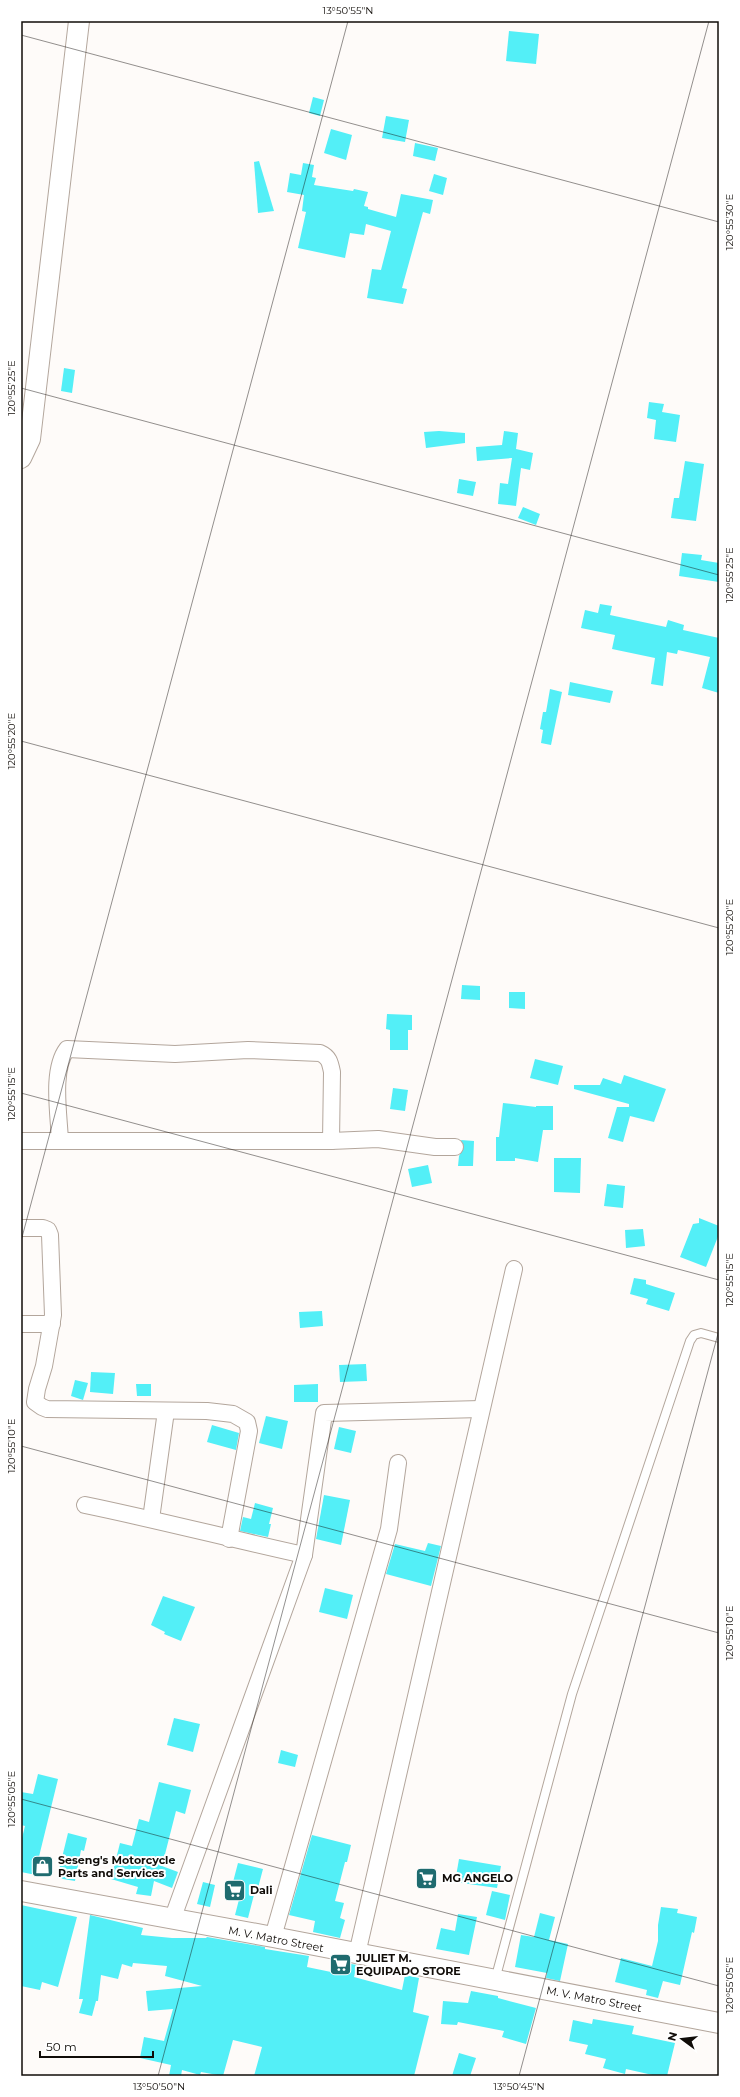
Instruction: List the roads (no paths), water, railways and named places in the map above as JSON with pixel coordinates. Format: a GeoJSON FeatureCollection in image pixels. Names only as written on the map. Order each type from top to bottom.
{"type":"FeatureCollection","features":[{"type":"Feature","properties":{"kind":"street"},"geometry":{"type":"LineString","coordinates":[[21,458],[30,438],[79,21]]}},
{"type":"Feature","properties":{"kind":"street"},"geometry":{"type":"LineString","coordinates":[[60,1141],[58,1074],[61,1059],[67,1049],[175,1054],[248,1050],[320,1053],[326,1056],[330,1062],[332,1072],[331,1141]]}},
{"type":"Feature","properties":{"kind":"street"},"geometry":{"type":"LineString","coordinates":[[21,1141],[331,1141],[378,1139],[435,1147],[455,1147]]}},
{"type":"Feature","properties":{"kind":"street"},"geometry":{"type":"LineString","coordinates":[[21,1228],[43,1228],[48,1230],[50,1235],[54,1290],[52,1324],[44,1366],[37,1389],[35,1402],[37,1405],[47,1408],[207,1411],[233,1414],[247,1422],[249,1431],[229,1539]]}},
{"type":"Feature","properties":{"kind":"street"},"geometry":{"type":"LineString","coordinates":[[357,1954],[514,1269]]}},
{"type":"Feature","properties":{"kind":"street"},"geometry":{"type":"LineString","coordinates":[[21,1324],[52,1324]]}},
{"type":"Feature","properties":{"kind":"street"},"geometry":{"type":"LineString","coordinates":[[172,1920],[304,1555],[324,1413],[482,1409]]}},
{"type":"Feature","properties":{"kind":"street"},"geometry":{"type":"LineString","coordinates":[[151,1518],[166,1411]]}},
{"type":"Feature","properties":{"kind":"street"},"geometry":{"type":"LineString","coordinates":[[273,1937],[389,1529],[398,1463]]}},
{"type":"Feature","properties":{"kind":"street"},"geometry":{"type":"LineString","coordinates":[[85,1505],[151,1518],[229,1539],[304,1555]]}},
{"type":"Feature","properties":{"kind":"street","name":"M. V. Matro Street"},"geometry":{"type":"LineString","coordinates":[[21,1891],[172,1920],[273,1937],[719,2023]]}},
{"type":"Feature","properties":{"kind":"lane"},"geometry":{"type":"LineString","coordinates":[[495,1980],[572,1694],[690,1341],[694,1335],[701,1333],[719,1338]]}},
{"type":"Feature","properties":{"kind":"place","name":"Seseng's Motorcycle Parts and Services"},"geometry":{"type":"Point","coordinates":[42,1866]}},
{"type":"Feature","properties":{"kind":"place","name":"MG ANGELO"},"geometry":{"type":"Point","coordinates":[426,1878]}},
{"type":"Feature","properties":{"kind":"place","name":"Dali"},"geometry":{"type":"Point","coordinates":[234,1890]}},
{"type":"Feature","properties":{"kind":"place","name":"JULIET M. EQUIPADO STORE"},"geometry":{"type":"Point","coordinates":[341,1964]}}]}
